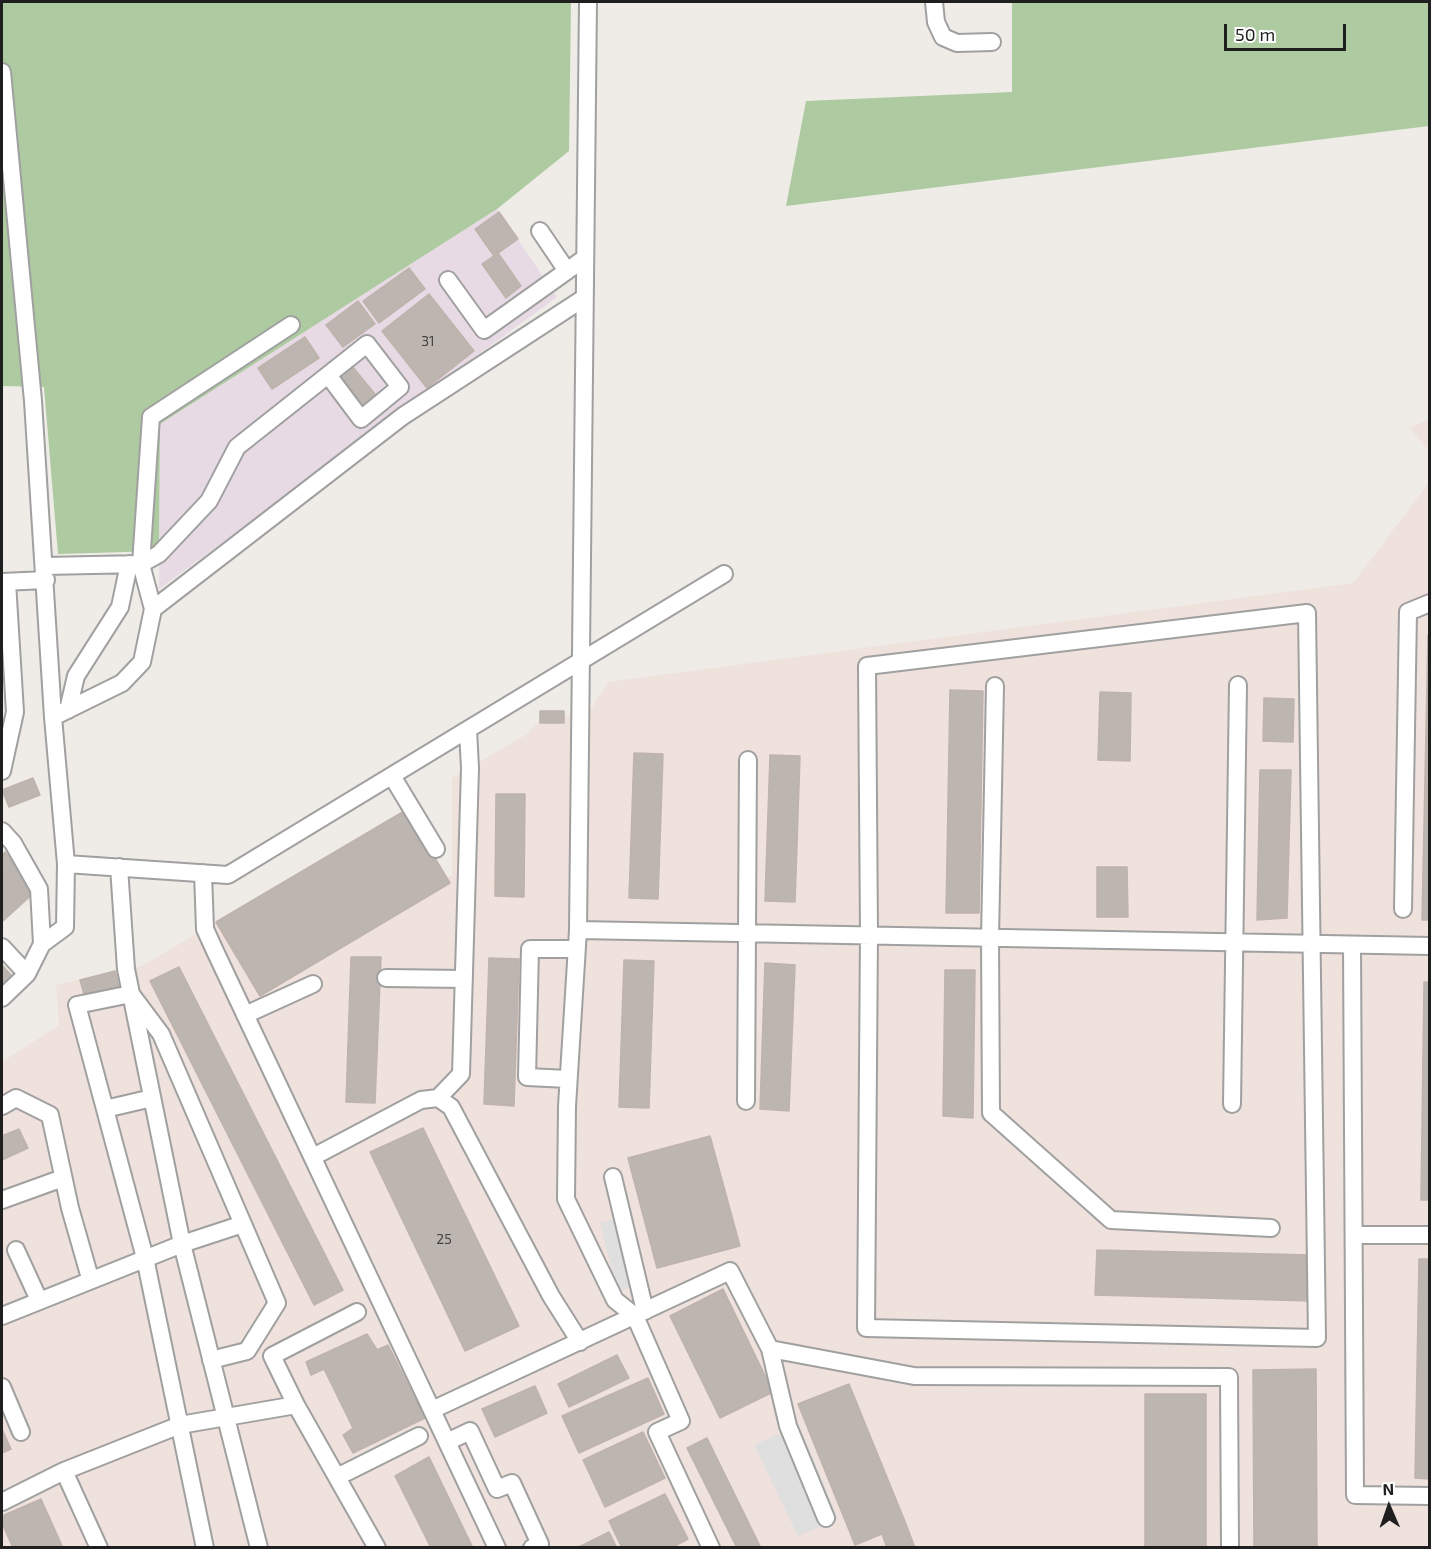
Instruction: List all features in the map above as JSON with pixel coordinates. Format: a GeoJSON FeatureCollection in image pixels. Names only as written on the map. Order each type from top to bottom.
{"type":"FeatureCollection","features":[{"type":"Feature","properties":{"kind":"lane"},"geometry":{"type":"LineString","coordinates":[[588,2],[579,662],[578,930],[568,1079],[566,1199],[615,1300],[640,1313]]}},
{"type":"Feature","properties":{"kind":"lane"},"geometry":{"type":"LineString","coordinates":[[934,2],[936,22],[943,37],[957,44],[992,42]]}},
{"type":"Feature","properties":{"kind":"lane"},"geometry":{"type":"LineString","coordinates":[[2,72],[60,713],[66,864],[65,927],[42,944],[27,974],[2,998]]}},
{"type":"Feature","properties":{"kind":"lane"},"geometry":{"type":"LineString","coordinates":[[540,231],[567,271]]}},
{"type":"Feature","properties":{"kind":"lane"},"geometry":{"type":"LineString","coordinates":[[448,280],[484,330],[585,258]]}},
{"type":"Feature","properties":{"kind":"lane"},"geometry":{"type":"LineString","coordinates":[[153,609],[403,416],[584,298]]}},
{"type":"Feature","properties":{"kind":"lane"},"geometry":{"type":"LineString","coordinates":[[60,713],[76,676],[120,607],[135,564],[150,417],[291,325]]}},
{"type":"Feature","properties":{"kind":"lane"},"geometry":{"type":"LineString","coordinates":[[2,771],[15,712],[4,582],[46,573],[135,564],[159,554],[209,501],[237,447],[367,344],[400,387],[361,419],[328,375]]}},
{"type":"Feature","properties":{"kind":"lane"},"geometry":{"type":"LineString","coordinates":[[60,713],[122,683],[142,662],[153,609],[135,564]]}},
{"type":"Feature","properties":{"kind":"lane"},"geometry":{"type":"LineString","coordinates":[[66,864],[228,875],[724,574]]}},
{"type":"Feature","properties":{"kind":"lane"},"geometry":{"type":"LineString","coordinates":[[1403,909],[1408,612],[1430,603]]}},
{"type":"Feature","properties":{"kind":"lane"},"geometry":{"type":"LineString","coordinates":[[1307,614],[1312,944],[1317,1338],[866,1328],[869,934],[867,666],[1307,614]]}},
{"type":"Feature","properties":{"kind":"lane"},"geometry":{"type":"LineString","coordinates":[[1232,1104],[1238,685]]}},
{"type":"Feature","properties":{"kind":"lane"},"geometry":{"type":"LineString","coordinates":[[995,686],[990,938],[991,1113],[1111,1220],[1271,1228]]}},
{"type":"Feature","properties":{"kind":"lane"},"geometry":{"type":"LineString","coordinates":[[313,1157],[421,1100],[438,1098],[461,1074],[470,768],[468,730]]}},
{"type":"Feature","properties":{"kind":"lane"},"geometry":{"type":"LineString","coordinates":[[746,1101],[748,760]]}},
{"type":"Feature","properties":{"kind":"lane"},"geometry":{"type":"LineString","coordinates":[[392,776],[435,849]]}},
{"type":"Feature","properties":{"kind":"lane"},"geometry":{"type":"LineString","coordinates":[[2,831],[13,843],[39,889],[42,944]]}},
{"type":"Feature","properties":{"kind":"lane"},"geometry":{"type":"LineString","coordinates":[[120,867],[126,969],[152,1098],[182,1244],[259,1548]]}},
{"type":"Feature","properties":{"kind":"lane"},"geometry":{"type":"LineString","coordinates":[[203,873],[205,929],[497,1548]]}},
{"type":"Feature","properties":{"kind":"lane"},"geometry":{"type":"LineString","coordinates":[[578,930],[1430,946]]}},
{"type":"Feature","properties":{"kind":"lane"},"geometry":{"type":"LineString","coordinates":[[1352,945],[1355,1495],[1430,1496]]}},
{"type":"Feature","properties":{"kind":"lane"},"geometry":{"type":"LineString","coordinates":[[2,947],[27,974]]}},
{"type":"Feature","properties":{"kind":"lane"},"geometry":{"type":"LineString","coordinates":[[568,1079],[527,1077],[530,949],[576,949]]}},
{"type":"Feature","properties":{"kind":"lane"},"geometry":{"type":"LineString","coordinates":[[386,978],[464,978]]}},
{"type":"Feature","properties":{"kind":"lane"},"geometry":{"type":"LineString","coordinates":[[245,1015],[313,984]]}},
{"type":"Feature","properties":{"kind":"lane"},"geometry":{"type":"LineString","coordinates":[[131,994],[77,1005],[145,1258],[206,1548]]}},
{"type":"Feature","properties":{"kind":"lane"},"geometry":{"type":"LineString","coordinates":[[131,994],[161,1034],[277,1303],[247,1351]]}},
{"type":"Feature","properties":{"kind":"lane"},"geometry":{"type":"LineString","coordinates":[[2,1106],[16,1098],[50,1115],[63,1178],[90,1278]]}},
{"type":"Feature","properties":{"kind":"lane"},"geometry":{"type":"LineString","coordinates":[[105,1109],[152,1098]]}},
{"type":"Feature","properties":{"kind":"lane"},"geometry":{"type":"LineString","coordinates":[[438,1098],[451,1107],[551,1296],[580,1342]]}},
{"type":"Feature","properties":{"kind":"lane"},"geometry":{"type":"LineString","coordinates":[[613,1177],[640,1313],[681,1421],[657,1432],[711,1548]]}},
{"type":"Feature","properties":{"kind":"lane"},"geometry":{"type":"LineString","coordinates":[[2,1200],[63,1178]]}},
{"type":"Feature","properties":{"kind":"lane"},"geometry":{"type":"LineString","coordinates":[[2,1316],[90,1278],[243,1224]]}},
{"type":"Feature","properties":{"kind":"lane"},"geometry":{"type":"LineString","coordinates":[[1355,1235],[1430,1235]]}},
{"type":"Feature","properties":{"kind":"lane"},"geometry":{"type":"LineString","coordinates":[[16,1250],[39,1300]]}},
{"type":"Feature","properties":{"kind":"lane"},"geometry":{"type":"LineString","coordinates":[[432,1410],[730,1271],[770,1349],[788,1426],[826,1518]]}},
{"type":"Feature","properties":{"kind":"lane"},"geometry":{"type":"LineString","coordinates":[[211,1360],[247,1351],[272,1356],[357,1312]]}},
{"type":"Feature","properties":{"kind":"lane"},"geometry":{"type":"LineString","coordinates":[[770,1349],[914,1376],[1228,1377],[1230,1548]]}},
{"type":"Feature","properties":{"kind":"lane"},"geometry":{"type":"LineString","coordinates":[[272,1356],[296,1405],[377,1548]]}},
{"type":"Feature","properties":{"kind":"lane"},"geometry":{"type":"LineString","coordinates":[[2,1387],[21,1432]]}},
{"type":"Feature","properties":{"kind":"lane"},"geometry":{"type":"LineString","coordinates":[[2,1502],[64,1472],[180,1425],[225,1415],[296,1405]]}},
{"type":"Feature","properties":{"kind":"lane"},"geometry":{"type":"LineString","coordinates":[[447,1442],[470,1431],[497,1489],[512,1483],[540,1544],[532,1548]]}},
{"type":"Feature","properties":{"kind":"lane"},"geometry":{"type":"LineString","coordinates":[[337,1477],[419,1436]]}},
{"type":"Feature","properties":{"kind":"lane"},"geometry":{"type":"LineString","coordinates":[[64,1472],[99,1548]]}},
{"type":"Feature","properties":{"kind":"shaded area"},"geometry":{"type":"Polygon","coordinates":[[[497,209],[557,297],[159,589],[160,424],[497,209]]]}},
{"type":"Feature","properties":{"kind":"shaded area"},"geometry":{"type":"Polygon","coordinates":[[[1429,419],[1429,451],[1410,428],[1429,419]]]}},
{"type":"Feature","properties":{"kind":"shaded area"},"geometry":{"type":"Polygon","coordinates":[[[1429,482],[1429,1547],[2,1548],[2,1062],[59,1025],[56,985],[142,966],[406,810],[447,878],[452,875],[452,778],[527,734],[540,720],[540,711],[564,711],[564,717],[588,714],[608,682],[1353,583],[1429,482]]]}},
{"type":"Feature","properties":{"kind":"shaded area"},"geometry":{"type":"Polygon","coordinates":[[[627,1216],[644,1284],[617,1291],[600,1223],[627,1216]]]}},
{"type":"Feature","properties":{"kind":"shaded area"},"geometry":{"type":"Polygon","coordinates":[[[799,1425],[838,1519],[798,1536],[754,1445],[799,1425]]]}},
{"type":"Feature","properties":{"kind":"green space"},"geometry":{"type":"Polygon","coordinates":[[[2,2],[571,2],[569,151],[497,209],[160,424],[159,551],[58,554],[44,387],[2,386],[2,2]]]}},
{"type":"Feature","properties":{"kind":"green space"},"geometry":{"type":"Polygon","coordinates":[[[1012,2],[1429,2],[1429,126],[786,206],[806,101],[1012,92],[1012,2]]]}},
{"type":"Feature","properties":{"kind":"building"},"geometry":{"type":"Polygon","coordinates":[[[499,212],[518,239],[494,256],[475,229],[499,212]]]}},
{"type":"Feature","properties":{"kind":"building"},"geometry":{"type":"Polygon","coordinates":[[[498,253],[521,286],[506,298],[482,264],[498,253]]]}},
{"type":"Feature","properties":{"kind":"building"},"geometry":{"type":"Polygon","coordinates":[[[409,268],[425,289],[379,323],[363,301],[409,268]]]}},
{"type":"Feature","properties":{"kind":"building"},"geometry":{"type":"Polygon","coordinates":[[[429,294],[474,351],[427,388],[382,331],[429,294]]]}},
{"type":"Feature","properties":{"kind":"building"},"geometry":{"type":"Polygon","coordinates":[[[358,301],[375,324],[343,347],[326,325],[358,301]]]}},
{"type":"Feature","properties":{"kind":"building"},"geometry":{"type":"Polygon","coordinates":[[[305,337],[319,358],[272,389],[258,368],[305,337]]]}},
{"type":"Feature","properties":{"kind":"building"},"geometry":{"type":"Polygon","coordinates":[[[352,366],[379,399],[365,410],[339,377],[352,366]]]}},
{"type":"Feature","properties":{"kind":"building"},"geometry":{"type":"Polygon","coordinates":[[[1428,635],[1430,920],[1422,920],[1428,635]]]}},
{"type":"Feature","properties":{"kind":"building"},"geometry":{"type":"Polygon","coordinates":[[[2,650],[8,650],[9,677],[2,677],[2,650]]]}},
{"type":"Feature","properties":{"kind":"building"},"geometry":{"type":"Polygon","coordinates":[[[950,690],[983,691],[979,913],[946,913],[950,690]]]}},
{"type":"Feature","properties":{"kind":"building"},"geometry":{"type":"Polygon","coordinates":[[[1100,692],[1131,693],[1130,761],[1098,760],[1100,692]]]}},
{"type":"Feature","properties":{"kind":"building"},"geometry":{"type":"Polygon","coordinates":[[[1264,698],[1294,699],[1293,742],[1263,741],[1264,698]]]}},
{"type":"Feature","properties":{"kind":"building"},"geometry":{"type":"Polygon","coordinates":[[[540,711],[564,711],[564,723],[540,723],[540,711]]]}},
{"type":"Feature","properties":{"kind":"building"},"geometry":{"type":"Polygon","coordinates":[[[634,753],[663,754],[658,899],[629,898],[634,753]]]}},
{"type":"Feature","properties":{"kind":"building"},"geometry":{"type":"Polygon","coordinates":[[[770,755],[800,756],[795,902],[765,901],[770,755]]]}},
{"type":"Feature","properties":{"kind":"building"},"geometry":{"type":"Polygon","coordinates":[[[1260,770],[1291,770],[1287,918],[1257,920],[1260,770]]]}},
{"type":"Feature","properties":{"kind":"building"},"geometry":{"type":"Polygon","coordinates":[[[33,778],[40,795],[9,807],[2,790],[33,778]]]}},
{"type":"Feature","properties":{"kind":"building"},"geometry":{"type":"Polygon","coordinates":[[[496,794],[525,794],[524,897],[495,896],[496,794]]]}},
{"type":"Feature","properties":{"kind":"building"},"geometry":{"type":"Polygon","coordinates":[[[406,810],[450,883],[260,996],[216,922],[406,810]]]}},
{"type":"Feature","properties":{"kind":"building"},"geometry":{"type":"Polygon","coordinates":[[[5,852],[37,890],[3,921],[2,857],[5,852]]]}},
{"type":"Feature","properties":{"kind":"building"},"geometry":{"type":"Polygon","coordinates":[[[1097,867],[1127,867],[1128,917],[1097,917],[1097,867]]]}},
{"type":"Feature","properties":{"kind":"building"},"geometry":{"type":"Polygon","coordinates":[[[351,957],[381,957],[375,1103],[346,1102],[351,957]]]}},
{"type":"Feature","properties":{"kind":"building"},"geometry":{"type":"Polygon","coordinates":[[[489,958],[519,959],[514,1106],[484,1104],[489,958]]]}},
{"type":"Feature","properties":{"kind":"building"},"geometry":{"type":"Polygon","coordinates":[[[624,960],[654,961],[649,1108],[619,1107],[624,960]]]}},
{"type":"Feature","properties":{"kind":"building"},"geometry":{"type":"Polygon","coordinates":[[[765,963],[795,965],[789,1111],[760,1109],[765,963]]]}},
{"type":"Feature","properties":{"kind":"building"},"geometry":{"type":"Polygon","coordinates":[[[2,965],[12,976],[2,985],[2,965]]]}},
{"type":"Feature","properties":{"kind":"building"},"geometry":{"type":"Polygon","coordinates":[[[179,967],[343,1290],[314,1305],[150,981],[179,967]]]}},
{"type":"Feature","properties":{"kind":"building"},"geometry":{"type":"Polygon","coordinates":[[[945,970],[975,970],[973,1118],[943,1116],[945,970]]]}},
{"type":"Feature","properties":{"kind":"building"},"geometry":{"type":"Polygon","coordinates":[[[115,971],[119,987],[84,994],[80,980],[115,971]]]}},
{"type":"Feature","properties":{"kind":"building"},"geometry":{"type":"Polygon","coordinates":[[[1424,982],[1430,982],[1430,1200],[1421,1200],[1424,982]]]}},
{"type":"Feature","properties":{"kind":"building"},"geometry":{"type":"Polygon","coordinates":[[[423,1128],[519,1326],[465,1351],[370,1152],[423,1128]]]}},
{"type":"Feature","properties":{"kind":"building"},"geometry":{"type":"Polygon","coordinates":[[[19,1129],[28,1148],[2,1160],[2,1136],[19,1129]]]}},
{"type":"Feature","properties":{"kind":"building"},"geometry":{"type":"Polygon","coordinates":[[[710,1136],[740,1246],[657,1268],[628,1158],[710,1136]]]}},
{"type":"Feature","properties":{"kind":"building"},"geometry":{"type":"Polygon","coordinates":[[[1097,1250],[1313,1255],[1312,1301],[1095,1295],[1097,1250]]]}},
{"type":"Feature","properties":{"kind":"building"},"geometry":{"type":"Polygon","coordinates":[[[1419,1259],[1430,1259],[1430,1479],[1415,1478],[1419,1259]]]}},
{"type":"Feature","properties":{"kind":"building"},"geometry":{"type":"Polygon","coordinates":[[[723,1289],[773,1392],[720,1418],[670,1316],[723,1289]]]}},
{"type":"Feature","properties":{"kind":"building"},"geometry":{"type":"Polygon","coordinates":[[[367,1334],[377,1350],[388,1345],[425,1418],[353,1453],[343,1435],[353,1428],[324,1369],[311,1375],[306,1362],[367,1334]]]}},
{"type":"Feature","properties":{"kind":"building"},"geometry":{"type":"Polygon","coordinates":[[[617,1355],[629,1378],[569,1407],[558,1384],[617,1355]]]}},
{"type":"Feature","properties":{"kind":"building"},"geometry":{"type":"Polygon","coordinates":[[[1316,1369],[1317,1548],[1254,1548],[1253,1370],[1316,1369]]]}},
{"type":"Feature","properties":{"kind":"building"},"geometry":{"type":"Polygon","coordinates":[[[648,1378],[664,1414],[579,1453],[562,1416],[648,1378]]]}},
{"type":"Feature","properties":{"kind":"building"},"geometry":{"type":"Polygon","coordinates":[[[849,1384],[906,1524],[855,1545],[798,1404],[849,1384]]]}},
{"type":"Feature","properties":{"kind":"building"},"geometry":{"type":"Polygon","coordinates":[[[535,1386],[547,1413],[495,1437],[482,1409],[535,1386]]]}},
{"type":"Feature","properties":{"kind":"building"},"geometry":{"type":"Polygon","coordinates":[[[1145,1394],[1206,1394],[1206,1548],[1145,1548],[1145,1394]]]}},
{"type":"Feature","properties":{"kind":"building"},"geometry":{"type":"Polygon","coordinates":[[[2,1429],[11,1449],[2,1453],[2,1429]]]}},
{"type":"Feature","properties":{"kind":"building"},"geometry":{"type":"Polygon","coordinates":[[[643,1432],[665,1478],[605,1507],[583,1460],[643,1432]]]}},
{"type":"Feature","properties":{"kind":"building"},"geometry":{"type":"Polygon","coordinates":[[[707,1438],[761,1548],[737,1548],[687,1448],[707,1438]]]}},
{"type":"Feature","properties":{"kind":"building"},"geometry":{"type":"Polygon","coordinates":[[[429,1457],[473,1548],[431,1548],[395,1476],[429,1457]]]}},
{"type":"Feature","properties":{"kind":"building"},"geometry":{"type":"Polygon","coordinates":[[[665,1494],[688,1539],[671,1548],[622,1548],[609,1521],[665,1494]]]}},
{"type":"Feature","properties":{"kind":"building"},"geometry":{"type":"Polygon","coordinates":[[[41,1499],[63,1548],[13,1548],[2,1523],[2,1516],[41,1499]]]}},
{"type":"Feature","properties":{"kind":"building"},"geometry":{"type":"Polygon","coordinates":[[[906,1524],[915,1548],[887,1548],[882,1534],[906,1524]]]}},
{"type":"Feature","properties":{"kind":"building"},"geometry":{"type":"Polygon","coordinates":[[[609,1532],[617,1548],[577,1548],[609,1532]]]}}]}
